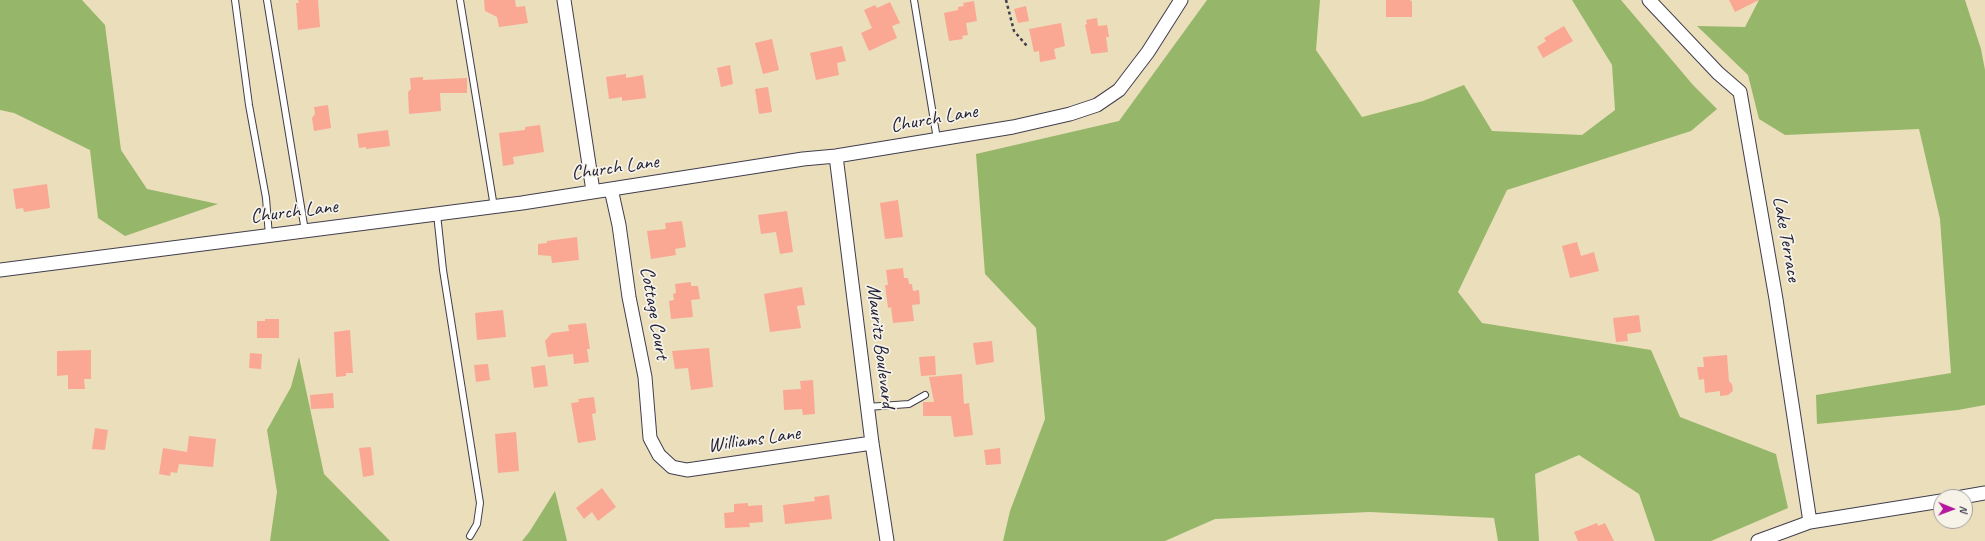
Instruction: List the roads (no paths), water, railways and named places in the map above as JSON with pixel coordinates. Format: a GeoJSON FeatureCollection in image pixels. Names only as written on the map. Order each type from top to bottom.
{"type":"FeatureCollection","features":[{"type":"Feature","properties":{"kind":"street"},"geometry":{"type":"LineString","coordinates":[[564,0],[593,191]]}},
{"type":"Feature","properties":{"kind":"street","name":"Church Lane"},"geometry":{"type":"LineString","coordinates":[[0,270],[494,207],[803,159],[836,156],[1013,127],[1070,114],[1097,105],[1119,90],[1148,52],[1181,0]]}},
{"type":"Feature","properties":{"kind":"street","name":"Lake Terrace"},"geometry":{"type":"LineString","coordinates":[[1649,0],[1718,73],[1740,92],[1775,293],[1810,522]]}},
{"type":"Feature","properties":{"kind":"street","name":"Mauritz Boulevard"},"geometry":{"type":"LineString","coordinates":[[836,156],[867,407],[887,541]]}},
{"type":"Feature","properties":{"kind":"street","name":"Cottage Court"},"geometry":{"type":"LineString","coordinates":[[611,189],[619,225],[629,297],[645,377],[650,438],[654,445]]}},
{"type":"Feature","properties":{"kind":"street","name":"Williams Lane"},"geometry":{"type":"LineString","coordinates":[[654,445],[659,455],[672,467],[687,470],[872,443]]}},
{"type":"Feature","properties":{"kind":"street"},"geometry":{"type":"LineString","coordinates":[[1973,495],[1985,492]]}},
{"type":"Feature","properties":{"kind":"street"},"geometry":{"type":"LineString","coordinates":[[1758,541],[1810,522],[1933,502]]}},
{"type":"Feature","properties":{"kind":"lane"},"geometry":{"type":"LineString","coordinates":[[235,0],[249,105],[266,198],[269,236]]}},
{"type":"Feature","properties":{"kind":"lane"},"geometry":{"type":"LineString","coordinates":[[267,0],[305,231]]}},
{"type":"Feature","properties":{"kind":"lane"},"geometry":{"type":"LineString","coordinates":[[460,0],[494,207]]}},
{"type":"Feature","properties":{"kind":"lane"},"geometry":{"type":"LineString","coordinates":[[914,0],[937,139]]}},
{"type":"Feature","properties":{"kind":"lane"},"geometry":{"type":"LineString","coordinates":[[437,214],[442,270],[480,503],[477,524],[470,536]]}},
{"type":"Feature","properties":{"kind":"lane"},"geometry":{"type":"LineString","coordinates":[[867,407],[909,404],[925,395]]}}]}
